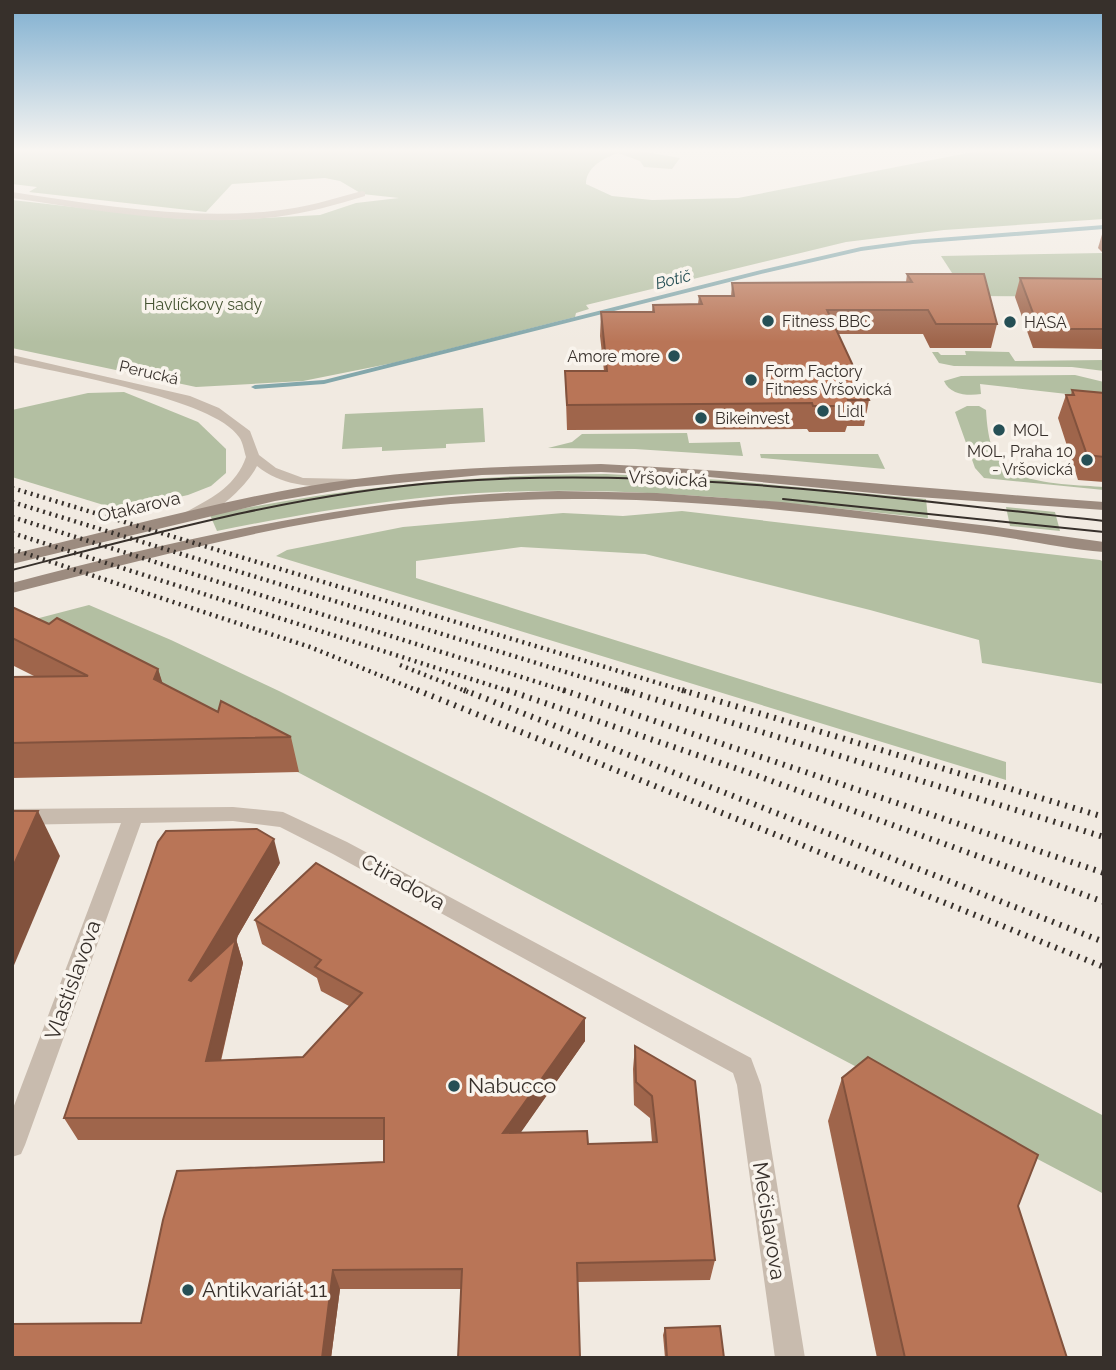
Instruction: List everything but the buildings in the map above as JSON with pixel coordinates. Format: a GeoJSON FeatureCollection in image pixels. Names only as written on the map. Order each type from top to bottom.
{"type":"FeatureCollection","features":[{"type":"Feature","properties":{"kind":"main road","name":"Vršovická"},"geometry":{"type":"LineString","coordinates":[[275,497],[356,483],[482,471],[601,468],[709,473],[904,492],[1104,506]]}},
{"type":"Feature","properties":{"kind":"main road","name":"Vršovická"},"geometry":{"type":"LineString","coordinates":[[12,587],[231,535],[393,506],[492,498],[595,495],[775,506],[993,530],[1064,544],[1102,548]]}},
{"type":"Feature","properties":{"kind":"main road","name":"Otakarova"},"geometry":{"type":"LineString","coordinates":[[12,559],[275,497]]}},
{"type":"Feature","properties":{"kind":"street"},"geometry":{"type":"LineString","coordinates":[[165,215],[228,218],[262,215]]}},
{"type":"Feature","properties":{"kind":"street","name":"Perucká"},"geometry":{"type":"LineString","coordinates":[[12,358],[186,399],[215,411],[245,433],[253,457]]}},
{"type":"Feature","properties":{"kind":"street"},"geometry":{"type":"LineString","coordinates":[[191,515],[224,497],[237,486],[246,476],[253,457],[271,471],[301,482],[356,483]]}},
{"type":"Feature","properties":{"kind":"street","name":"Ctiradova"},"geometry":{"type":"LineString","coordinates":[[12,817],[233,814],[283,820],[340,848],[742,1066],[749,1085]]}},
{"type":"Feature","properties":{"kind":"street","name":"Vlastislavova"},"geometry":{"type":"LineString","coordinates":[[12,1145],[134,815]]}},
{"type":"Feature","properties":{"kind":"street","name":"Mečislavova"},"geometry":{"type":"LineString","coordinates":[[749,1085],[790,1358]]}},
{"type":"Feature","properties":{"kind":"green space","name":"Havlíčkovy sady"},"geometry":{"type":"Polygon","coordinates":[[[12,215],[144,215],[225,220],[320,215],[1104,215],[1104,219],[944,230],[846,242],[586,305],[589,309],[576,313],[575,317],[393,363],[303,381],[196,387],[12,348],[12,215]]]}},
{"type":"Feature","properties":{"kind":"green space"},"geometry":{"type":"Polygon","coordinates":[[[1103,253],[1104,297],[967,296],[941,256],[1103,253]]]}},
{"type":"Feature","properties":{"kind":"green space"},"geometry":{"type":"Polygon","coordinates":[[[965,351],[1009,352],[1015,361],[1104,360],[1104,371],[1072,367],[954,366],[939,363],[932,352],[941,355],[966,355],[965,351]]]}},
{"type":"Feature","properties":{"kind":"green space"},"geometry":{"type":"Polygon","coordinates":[[[1075,375],[1104,382],[1104,415],[1074,413],[1067,394],[980,384],[981,394],[965,394],[950,389],[944,381],[961,376],[1075,375]]]}},
{"type":"Feature","properties":{"kind":"green space"},"geometry":{"type":"Polygon","coordinates":[[[124,392],[198,422],[226,449],[226,473],[211,486],[188,495],[120,510],[12,477],[12,410],[88,393],[124,392]]]}},
{"type":"Feature","properties":{"kind":"green space"},"geometry":{"type":"Polygon","coordinates":[[[967,406],[979,406],[986,410],[993,451],[1008,470],[1033,479],[1104,487],[1104,490],[984,478],[975,468],[955,412],[967,406]]]}},
{"type":"Feature","properties":{"kind":"green space"},"geometry":{"type":"Polygon","coordinates":[[[483,408],[485,442],[446,444],[446,448],[382,451],[382,447],[342,449],[345,414],[483,408]]]}},
{"type":"Feature","properties":{"kind":"green space"},"geometry":{"type":"Polygon","coordinates":[[[687,433],[689,443],[740,442],[743,456],[635,449],[548,448],[572,442],[582,434],[687,433]]]}},
{"type":"Feature","properties":{"kind":"green space"},"geometry":{"type":"Polygon","coordinates":[[[760,454],[878,454],[885,469],[761,458],[760,454]]]}},
{"type":"Feature","properties":{"kind":"green space"},"geometry":{"type":"Polygon","coordinates":[[[606,474],[723,480],[926,499],[928,518],[715,497],[608,491],[500,492],[393,501],[217,531],[210,515],[308,497],[407,484],[606,474]]]}},
{"type":"Feature","properties":{"kind":"green space"},"geometry":{"type":"Polygon","coordinates":[[[1006,507],[1055,512],[1060,531],[1010,526],[1006,507]]]}},
{"type":"Feature","properties":{"kind":"green space"},"geometry":{"type":"Polygon","coordinates":[[[682,511],[1100,560],[1104,562],[1104,684],[982,663],[979,640],[645,554],[521,547],[416,561],[416,578],[1006,762],[1006,780],[276,556],[287,550],[403,527],[563,513],[623,516],[682,511]]]}},
{"type":"Feature","properties":{"kind":"green space"},"geometry":{"type":"Polygon","coordinates":[[[89,605],[279,691],[487,795],[1104,1116],[1104,1194],[973,1125],[942,1112],[70,652],[20,623],[89,605]]]}},
{"type":"Feature","properties":{"kind":"waterway","name":"Botič"},"geometry":{"type":"LineString","coordinates":[[255,387],[324,382],[861,249],[913,242],[1104,227]]}},
{"type":"Feature","properties":{"kind":"tram line"},"geometry":{"type":"LineString","coordinates":[[12,570],[228,516],[336,495],[446,482],[528,478],[611,478],[776,486],[1104,521]]}},
{"type":"Feature","properties":{"kind":"tram line"},"geometry":{"type":"LineString","coordinates":[[783,499],[1104,532]]}},
{"type":"Feature","properties":{"kind":"railway"},"geometry":{"type":"LineString","coordinates":[[12,488],[688,692]]}},
{"type":"Feature","properties":{"kind":"railway"},"geometry":{"type":"LineString","coordinates":[[12,502],[631,692]]}},
{"type":"Feature","properties":{"kind":"railway"},"geometry":{"type":"LineString","coordinates":[[12,517],[568,692]]}},
{"type":"Feature","properties":{"kind":"railway"},"geometry":{"type":"LineString","coordinates":[[12,533],[512,692]]}},
{"type":"Feature","properties":{"kind":"railway"},"geometry":{"type":"LineString","coordinates":[[12,549],[310,647],[421,692]]}},
{"type":"Feature","properties":{"kind":"railway"},"geometry":{"type":"LineString","coordinates":[[400,665],[468,692]]}},
{"type":"Feature","properties":{"kind":"railway"},"geometry":{"type":"LineString","coordinates":[[417,690],[1104,967]]}},
{"type":"Feature","properties":{"kind":"railway"},"geometry":{"type":"LineString","coordinates":[[464,690],[1104,942]]}},
{"type":"Feature","properties":{"kind":"railway"},"geometry":{"type":"LineString","coordinates":[[507,690],[747,772],[1104,902]]}},
{"type":"Feature","properties":{"kind":"railway"},"geometry":{"type":"LineString","coordinates":[[563,690],[568,692]]}},
{"type":"Feature","properties":{"kind":"railway"},"geometry":{"type":"LineString","coordinates":[[625,690],[1104,837]]}},
{"type":"Feature","properties":{"kind":"railway"},"geometry":{"type":"LineString","coordinates":[[682,690],[1104,817]]}},
{"type":"Feature","properties":{"kind":"railway"},"geometry":{"type":"LineString","coordinates":[[568,692],[1104,873]]}},
{"type":"Feature","properties":{"kind":"place","name":"Fitness BBC"},"geometry":{"type":"Point","coordinates":[768,321]}},
{"type":"Feature","properties":{"kind":"place","name":"HASA"},"geometry":{"type":"Point","coordinates":[1010,322]}},
{"type":"Feature","properties":{"kind":"place","name":"Amore more"},"geometry":{"type":"Point","coordinates":[674,356]}},
{"type":"Feature","properties":{"kind":"place","name":"Form Factory Fitness Vršovická"},"geometry":{"type":"Point","coordinates":[751,380]}},
{"type":"Feature","properties":{"kind":"place","name":"Lidl"},"geometry":{"type":"Point","coordinates":[823,411]}},
{"type":"Feature","properties":{"kind":"place","name":"Bikeinvest"},"geometry":{"type":"Point","coordinates":[701,418]}},
{"type":"Feature","properties":{"kind":"place","name":"MOL"},"geometry":{"type":"Point","coordinates":[999,430]}},
{"type":"Feature","properties":{"kind":"place","name":"MOL, Praha 10 - Vršovická"},"geometry":{"type":"Point","coordinates":[1087,460]}},
{"type":"Feature","properties":{"kind":"place","name":"Nabucco"},"geometry":{"type":"Point","coordinates":[454,1086]}},
{"type":"Feature","properties":{"kind":"place","name":"Antikvariát 11"},"geometry":{"type":"Point","coordinates":[188,1290]}}]}
